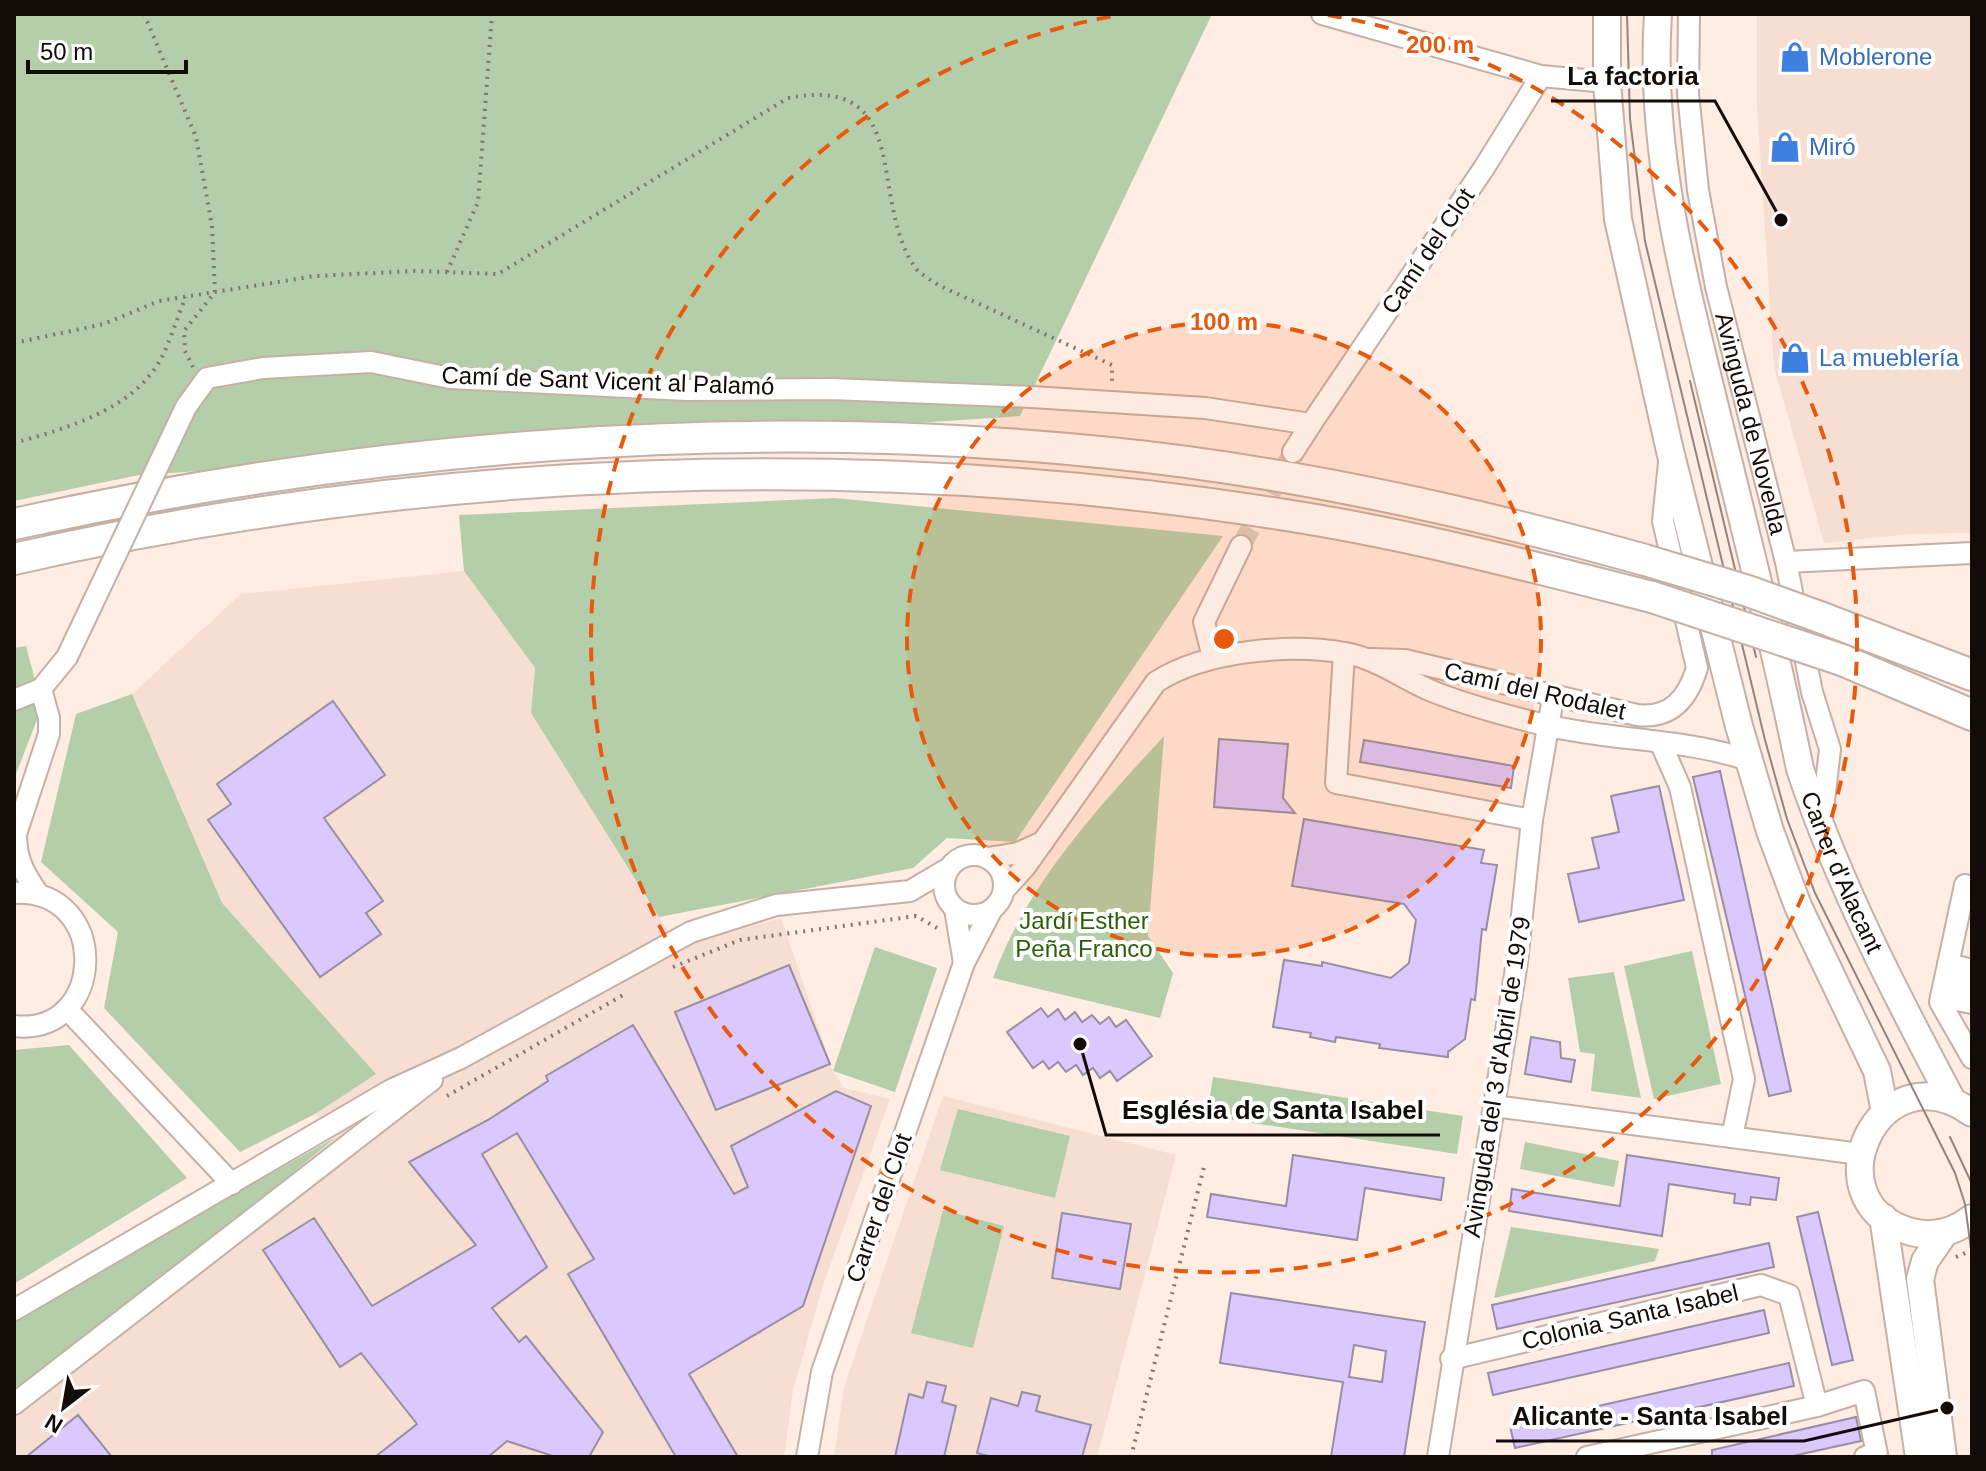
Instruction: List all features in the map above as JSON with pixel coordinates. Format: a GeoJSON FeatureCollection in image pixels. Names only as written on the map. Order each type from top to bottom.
{"type":"FeatureCollection","features":[{"type":"Feature","properties":{"kind":"highway"},"geometry":{"type":"LineString","coordinates":[[14,524],[331,468],[499,450],[653,440],[888,437],[1112,453],[1355,490],[1527,527],[1748,591],[1972,675]]}},
{"type":"Feature","properties":{"kind":"highway"},"geometry":{"type":"LineString","coordinates":[[14,559],[307,506],[492,485],[720,474],[932,476],[1053,484],[1281,514],[1466,551],[1652,597],[1842,660],[1972,715]]}},
{"type":"Feature","properties":{"kind":"main road"},"geometry":{"type":"LineString","coordinates":[[1607,14],[1607,82],[1618,219],[1670,451]]}},
{"type":"Feature","properties":{"kind":"main road","name":"Avinguda de Novelda"},"geometry":{"type":"LineString","coordinates":[[1658,14],[1655,59],[1664,175],[1684,279],[1769,626]]}},
{"type":"Feature","properties":{"kind":"main road","name":"Carrer d'Alacant"},"geometry":{"type":"LineString","coordinates":[[1670,451],[1748,760],[1798,906],[1877,1071],[1885,1112]]}},
{"type":"Feature","properties":{"kind":"main road","name":"Carrer d'Alacant"},"geometry":{"type":"LineString","coordinates":[[1769,626],[1800,769],[1821,831],[1913,1025],[1963,1107]]}},
{"type":"Feature","properties":{"kind":"main road"},"geometry":{"type":"LineString","coordinates":[[1963,1107],[1918,1097],[1885,1112],[1868,1132],[1860,1154],[1865,1192],[1883,1217],[1914,1233],[1945,1232],[1972,1218]]}},
{"type":"Feature","properties":{"kind":"main road"},"geometry":{"type":"LineString","coordinates":[[1883,1217],[1919,1457]]}},
{"type":"Feature","properties":{"kind":"main road"},"geometry":{"type":"LineString","coordinates":[[1943,1457],[1920,1279],[1925,1261],[1945,1232]]}},
{"type":"Feature","properties":{"kind":"street"},"geometry":{"type":"LineString","coordinates":[[1322,14],[1541,76],[1607,82]]}},
{"type":"Feature","properties":{"kind":"street","name":"Avinguda de Novelda"},"geometry":{"type":"LineString","coordinates":[[1689,14],[1688,93],[1698,190],[1716,287],[1786,562],[1812,692],[1830,749],[1821,831]]}},
{"type":"Feature","properties":{"kind":"street","name":"Camí del Clot"},"geometry":{"type":"LineString","coordinates":[[1311,424],[1484,168],[1541,76]]}},
{"type":"Feature","properties":{"kind":"street","name":"Camí de Sant Vicent al Palamó"},"geometry":{"type":"LineString","coordinates":[[14,700],[41,689],[67,657],[186,407],[207,378],[263,368],[371,362],[450,378],[686,390],[831,389],[1111,402],[1205,408],[1311,424]]}},
{"type":"Feature","properties":{"kind":"street"},"geometry":{"type":"LineString","coordinates":[[1293,452],[1311,424]]}},
{"type":"Feature","properties":{"kind":"street","name":"Camí del Rodalet"},"geometry":{"type":"LineString","coordinates":[[1367,659],[1405,660],[1553,698],[1645,716],[1678,706],[1691,689],[1697,668],[1695,647],[1663,521],[1670,451]]}},
{"type":"Feature","properties":{"kind":"street"},"geometry":{"type":"LineString","coordinates":[[1213,657],[1204,622],[1241,546]]}},
{"type":"Feature","properties":{"kind":"street"},"geometry":{"type":"LineString","coordinates":[[1786,562],[1972,553]]}},
{"type":"Feature","properties":{"kind":"street","name":"Camí del Rodalet"},"geometry":{"type":"LineString","coordinates":[[1004,890],[1043,842],[1156,682],[1180,667],[1213,657],[1297,651],[1344,653],[1367,659],[1469,705],[1548,726],[1661,744],[1712,748],[1748,760]]}},
{"type":"Feature","properties":{"kind":"street"},"geometry":{"type":"LineString","coordinates":[[1344,653],[1336,783],[1532,820]]}},
{"type":"Feature","properties":{"kind":"street"},"geometry":{"type":"LineString","coordinates":[[39,895],[22,871],[15,837],[49,734],[49,718],[41,689]]}},
{"type":"Feature","properties":{"kind":"street","name":"Avinguda del 3 d'Abril de 1979"},"geometry":{"type":"LineString","coordinates":[[1438,1457],[1451,1359],[1517,962],[1532,820],[1553,698]]}},
{"type":"Feature","properties":{"kind":"street"},"geometry":{"type":"LineString","coordinates":[[1661,744],[1680,787],[1744,1079],[1732,1137]]}},
{"type":"Feature","properties":{"kind":"street"},"geometry":{"type":"LineString","coordinates":[[14,1310],[391,1090],[461,1058],[691,932],[776,905],[910,891],[966,856],[988,858],[1018,853],[1043,842]]}},
{"type":"Feature","properties":{"kind":"street"},"geometry":{"type":"LineString","coordinates":[[910,891],[952,906],[966,915],[991,911],[1004,890],[1003,878],[988,858]]}},
{"type":"Feature","properties":{"kind":"street"},"geometry":{"type":"LineString","coordinates":[[949,868],[944,886],[952,906]]}},
{"type":"Feature","properties":{"kind":"street"},"geometry":{"type":"LineString","coordinates":[[14,893],[39,895],[64,908],[81,931],[88,958],[83,986],[67,1009],[47,1022],[14,1026]]}},
{"type":"Feature","properties":{"kind":"street","name":"Carrer del Clot"},"geometry":{"type":"LineString","coordinates":[[952,906],[964,963]]}},
{"type":"Feature","properties":{"kind":"street","name":"Carrer del Clot"},"geometry":{"type":"LineString","coordinates":[[807,1457],[822,1372],[964,963],[991,911]]}},
{"type":"Feature","properties":{"kind":"street"},"geometry":{"type":"LineString","coordinates":[[1959,937],[1972,956]]}},
{"type":"Feature","properties":{"kind":"street"},"geometry":{"type":"LineString","coordinates":[[1959,937],[1972,970]]}},
{"type":"Feature","properties":{"kind":"street"},"geometry":{"type":"LineString","coordinates":[[1959,937],[1972,985]]}},
{"type":"Feature","properties":{"kind":"street"},"geometry":{"type":"LineString","coordinates":[[1959,937],[1972,1003]]}},
{"type":"Feature","properties":{"kind":"street"},"geometry":{"type":"LineString","coordinates":[[1959,937],[1940,1002],[1969,1049]]}},
{"type":"Feature","properties":{"kind":"street"},"geometry":{"type":"LineString","coordinates":[[67,1009],[232,1184]]}},
{"type":"Feature","properties":{"kind":"street"},"geometry":{"type":"LineString","coordinates":[[14,1404],[461,1058]]}},
{"type":"Feature","properties":{"kind":"street"},"geometry":{"type":"LineString","coordinates":[[1494,1106],[1860,1154]]}},
{"type":"Feature","properties":{"kind":"street","name":"Colonia Santa Isabel"},"geometry":{"type":"LineString","coordinates":[[1451,1359],[1761,1285],[1789,1295],[1817,1406]]}},
{"type":"Feature","properties":{"kind":"street"},"geometry":{"type":"LineString","coordinates":[[1587,1457],[1641,1451],[1864,1391],[1877,1454],[1865,1457]]}},
{"type":"Feature","properties":{"kind":"path"},"geometry":{"type":"LineString","coordinates":[[144,14],[196,137],[212,226],[215,292],[184,331],[185,351],[202,388]]}},
{"type":"Feature","properties":{"kind":"path"},"geometry":{"type":"LineString","coordinates":[[447,272],[478,202],[492,14]]}},
{"type":"Feature","properties":{"kind":"path"},"geometry":{"type":"LineString","coordinates":[[14,343],[104,324],[159,301],[315,276],[447,272],[498,274],[788,98],[819,93],[847,98],[868,115],[879,140],[900,239],[916,269],[938,285],[1112,365],[1111,402]]}},
{"type":"Feature","properties":{"kind":"path"},"geometry":{"type":"LineString","coordinates":[[14,443],[86,419],[127,397],[152,374],[186,297]]}},
{"type":"Feature","properties":{"kind":"path"},"geometry":{"type":"LineString","coordinates":[[669,969],[740,940],[916,916],[932,922],[942,933]]}},
{"type":"Feature","properties":{"kind":"path"},"geometry":{"type":"LineString","coordinates":[[443,1098],[629,992]]}},
{"type":"Feature","properties":{"kind":"path"},"geometry":{"type":"LineString","coordinates":[[1131,1457],[1204,1167]]}},
{"type":"Feature","properties":{"kind":"shaded area"},"geometry":{"type":"Polygon","coordinates":[[[1757,14],[1972,14],[1972,533],[1909,534],[1824,543],[1774,367],[1757,106],[1757,14]]]}},
{"type":"Feature","properties":{"kind":"shaded area"},"geometry":{"type":"Polygon","coordinates":[[[464,571],[535,668],[531,713],[679,948],[781,918],[833,1071],[844,1088],[890,1099],[822,1288],[793,1390],[784,1457],[14,1457],[14,1404],[336,1137],[315,1114],[375,1074],[222,903],[132,694],[241,594],[464,571]]]}},
{"type":"Feature","properties":{"kind":"shaded area"},"geometry":{"type":"Polygon","coordinates":[[[943,1096],[1176,1155],[1097,1457],[834,1457],[844,1387],[943,1096]]]}},
{"type":"Feature","properties":{"kind":"green space"},"geometry":{"type":"Polygon","coordinates":[[[14,14],[1212,14],[1020,416],[139,475],[14,501],[14,14]]]}},
{"type":"Feature","properties":{"kind":"green space"},"geometry":{"type":"Polygon","coordinates":[[[835,498],[1223,536],[1015,842],[947,838],[913,868],[659,917],[531,713],[535,668],[464,571],[459,515],[835,498]]]}},
{"type":"Feature","properties":{"kind":"green space"},"geometry":{"type":"Polygon","coordinates":[[[26,646],[42,707],[14,779],[14,648],[26,646]]]}},
{"type":"Feature","properties":{"kind":"green space"},"geometry":{"type":"Polygon","coordinates":[[[132,694],[222,903],[376,1074],[315,1114],[240,1152],[104,1008],[118,932],[41,862],[76,714],[132,694]]]}},
{"type":"Feature","properties":{"kind":"green space","name":"Jardí Esther Peña Franco"},"geometry":{"type":"Polygon","coordinates":[[[1164,736],[1148,936],[1173,973],[1160,1018],[993,978],[1024,911],[1044,880],[1114,791],[1164,736]]]}},
{"type":"Feature","properties":{"kind":"green space"},"geometry":{"type":"Polygon","coordinates":[[[875,947],[937,968],[895,1092],[833,1071],[875,947]]]}},
{"type":"Feature","properties":{"kind":"green space"},"geometry":{"type":"Polygon","coordinates":[[[1692,951],[1721,1084],[1654,1099],[1624,966],[1692,951]]]}},
{"type":"Feature","properties":{"kind":"green space"},"geometry":{"type":"Polygon","coordinates":[[[1614,972],[1641,1098],[1591,1091],[1595,1054],[1580,1052],[1568,978],[1614,972]]]}},
{"type":"Feature","properties":{"kind":"green space"},"geometry":{"type":"Polygon","coordinates":[[[69,1045],[187,1178],[14,1284],[14,1050],[69,1045]]]}},
{"type":"Feature","properties":{"kind":"green space"},"geometry":{"type":"Polygon","coordinates":[[[1213,1077],[1463,1116],[1457,1154],[1207,1116],[1213,1077]]]}},
{"type":"Feature","properties":{"kind":"green space"},"geometry":{"type":"Polygon","coordinates":[[[958,1109],[1070,1136],[1055,1198],[940,1170],[958,1109]]]}},
{"type":"Feature","properties":{"kind":"green space"},"geometry":{"type":"Polygon","coordinates":[[[336,1137],[14,1404],[14,1319],[336,1137]]]}},
{"type":"Feature","properties":{"kind":"green space"},"geometry":{"type":"Polygon","coordinates":[[[1525,1142],[1619,1161],[1614,1187],[1520,1169],[1525,1142]]]}},
{"type":"Feature","properties":{"kind":"green space"},"geometry":{"type":"Polygon","coordinates":[[[943,1210],[1004,1226],[973,1348],[911,1333],[943,1210]]]}},
{"type":"Feature","properties":{"kind":"green space"},"geometry":{"type":"Polygon","coordinates":[[[1511,1227],[1659,1249],[1655,1261],[1494,1298],[1511,1227]]]}},
{"type":"Feature","properties":{"kind":"building"},"geometry":{"type":"Polygon","coordinates":[[[333,701],[385,775],[324,818],[383,901],[366,913],[381,934],[320,977],[208,820],[231,804],[217,784],[333,701]]]}},
{"type":"Feature","properties":{"kind":"building"},"geometry":{"type":"Polygon","coordinates":[[[1219,739],[1288,744],[1283,798],[1295,813],[1214,807],[1219,739]]]}},
{"type":"Feature","properties":{"kind":"building"},"geometry":{"type":"Polygon","coordinates":[[[1364,740],[1514,766],[1511,788],[1360,762],[1364,740]]]}},
{"type":"Feature","properties":{"kind":"building"},"geometry":{"type":"Polygon","coordinates":[[[1720,771],[1791,1091],[1769,1096],[1693,777],[1720,771]]]}},
{"type":"Feature","properties":{"kind":"building"},"geometry":{"type":"Polygon","coordinates":[[[1659,786],[1684,900],[1579,922],[1568,874],[1599,868],[1592,838],[1619,832],[1611,796],[1659,786]]]}},
{"type":"Feature","properties":{"kind":"building"},"geometry":{"type":"Polygon","coordinates":[[[1304,819],[1484,850],[1481,863],[1497,865],[1486,930],[1482,929],[1475,1000],[1471,999],[1465,1039],[1448,1052],[1448,1057],[1379,1048],[1380,1044],[1336,1037],[1335,1042],[1310,1037],[1311,1033],[1273,1027],[1284,960],[1322,966],[1322,962],[1391,978],[1409,963],[1416,920],[1404,904],[1292,886],[1304,819]]]}},
{"type":"Feature","properties":{"kind":"building"},"geometry":{"type":"Polygon","coordinates":[[[789,965],[830,1064],[716,1110],[675,1012],[789,965]]]}},
{"type":"Feature","properties":{"kind":"building"},"geometry":{"type":"Polygon","coordinates":[[[1041,1008],[1048,1017],[1058,1009],[1065,1020],[1075,1012],[1082,1022],[1092,1015],[1100,1024],[1109,1017],[1116,1027],[1126,1020],[1152,1056],[1117,1081],[1110,1071],[1100,1078],[1093,1068],[1083,1075],[1076,1065],[1066,1072],[1058,1062],[1049,1069],[1043,1061],[1033,1068],[1007,1032],[1041,1008]]]}},
{"type":"Feature","properties":{"kind":"building"},"geometry":{"type":"Polygon","coordinates":[[[633,1025],[734,1194],[748,1187],[731,1146],[836,1091],[871,1106],[803,1306],[689,1374],[738,1457],[676,1457],[568,1274],[594,1259],[517,1133],[482,1154],[547,1267],[492,1308],[519,1342],[526,1336],[603,1432],[589,1457],[556,1457],[507,1441],[488,1457],[375,1457],[417,1424],[361,1353],[340,1367],[263,1250],[314,1218],[372,1306],[476,1245],[409,1162],[488,1120],[548,1081],[546,1076],[633,1025]]]}},
{"type":"Feature","properties":{"kind":"building"},"geometry":{"type":"Polygon","coordinates":[[[1531,1037],[1560,1042],[1561,1058],[1575,1060],[1571,1082],[1525,1074],[1531,1037]]]}},
{"type":"Feature","properties":{"kind":"building"},"geometry":{"type":"Polygon","coordinates":[[[1293,1155],[1444,1178],[1441,1200],[1365,1188],[1357,1240],[1207,1217],[1211,1194],[1286,1206],[1293,1155]]]}},
{"type":"Feature","properties":{"kind":"building"},"geometry":{"type":"Polygon","coordinates":[[[1627,1155],[1779,1178],[1776,1200],[1751,1197],[1750,1205],[1734,1203],[1735,1194],[1669,1184],[1662,1236],[1509,1211],[1512,1189],[1620,1206],[1627,1155]]]}},
{"type":"Feature","properties":{"kind":"building"},"geometry":{"type":"Polygon","coordinates":[[[1818,1212],[1853,1360],[1832,1365],[1797,1217],[1818,1212]]]}},
{"type":"Feature","properties":{"kind":"building"},"geometry":{"type":"Polygon","coordinates":[[[1062,1213],[1131,1224],[1120,1289],[1052,1278],[1062,1213]]]}},
{"type":"Feature","properties":{"kind":"building"},"geometry":{"type":"Polygon","coordinates":[[[1769,1243],[1774,1267],[1497,1329],[1492,1305],[1769,1243]]]}},
{"type":"Feature","properties":{"kind":"building"},"geometry":{"type":"Polygon","coordinates":[[[1231,1293],[1425,1322],[1404,1457],[1331,1457],[1343,1382],[1220,1363],[1231,1293]],[[1354,1345],[1349,1377],[1382,1382],[1386,1351],[1354,1345]]]}},
{"type":"Feature","properties":{"kind":"building"},"geometry":{"type":"Polygon","coordinates":[[[1764,1310],[1769,1333],[1493,1395],[1488,1373],[1764,1310]]]}},
{"type":"Feature","properties":{"kind":"building"},"geometry":{"type":"Polygon","coordinates":[[[1789,1363],[1794,1386],[1515,1448],[1510,1426],[1789,1363]]]}},
{"type":"Feature","properties":{"kind":"building"},"geometry":{"type":"Polygon","coordinates":[[[927,1382],[946,1386],[942,1402],[956,1406],[944,1457],[895,1457],[909,1394],[923,1398],[927,1382]]]}},
{"type":"Feature","properties":{"kind":"building"},"geometry":{"type":"Polygon","coordinates":[[[1022,1392],[1040,1396],[1036,1411],[1091,1425],[1082,1457],[992,1457],[977,1453],[991,1398],[1018,1406],[1022,1392]]]}},
{"type":"Feature","properties":{"kind":"building"},"geometry":{"type":"Polygon","coordinates":[[[78,1415],[112,1457],[26,1457],[78,1415]]]}},
{"type":"Feature","properties":{"kind":"building"},"geometry":{"type":"Polygon","coordinates":[[[1856,1417],[1861,1441],[1788,1457],[1712,1457],[1712,1450],[1856,1417]]]}},
{"type":"Feature","properties":{"kind":"tunnel"},"geometry":{"type":"LineString","coordinates":[[1241,546],[1293,452]]}},
{"type":"Feature","properties":{"kind":"tram line"},"geometry":{"type":"LineString","coordinates":[[1627,14],[1630,119],[1645,241],[1765,740],[1787,819],[1815,893],[1955,1173],[1965,1204],[1972,1257]]}},
{"type":"Feature","properties":{"kind":"tram line"},"geometry":{"type":"LineString","coordinates":[[1690,381],[1756,657]]}},
{"type":"Feature","properties":{"kind":"tram line"},"geometry":{"type":"LineString","coordinates":[[1950,1137],[1972,1184]]}},
{"type":"Feature","properties":{"kind":"place","name":"Moblerone"},"geometry":{"type":"Point","coordinates":[1795,57]}},
{"type":"Feature","properties":{"kind":"place","name":"Miró"},"geometry":{"type":"Point","coordinates":[1785,147]}},
{"type":"Feature","properties":{"kind":"place","name":"La factoria"},"geometry":{"type":"Point","coordinates":[1781,220]}},
{"type":"Feature","properties":{"kind":"place","name":"La mueblería"},"geometry":{"type":"Point","coordinates":[1795,358]}},
{"type":"Feature","properties":{"kind":"place","name":"Església de Santa Isabel"},"geometry":{"type":"Point","coordinates":[1080,1044]}},
{"type":"Feature","properties":{"kind":"place","name":"Alicante - Santa Isabel"},"geometry":{"type":"Point","coordinates":[1947,1408]}}]}
